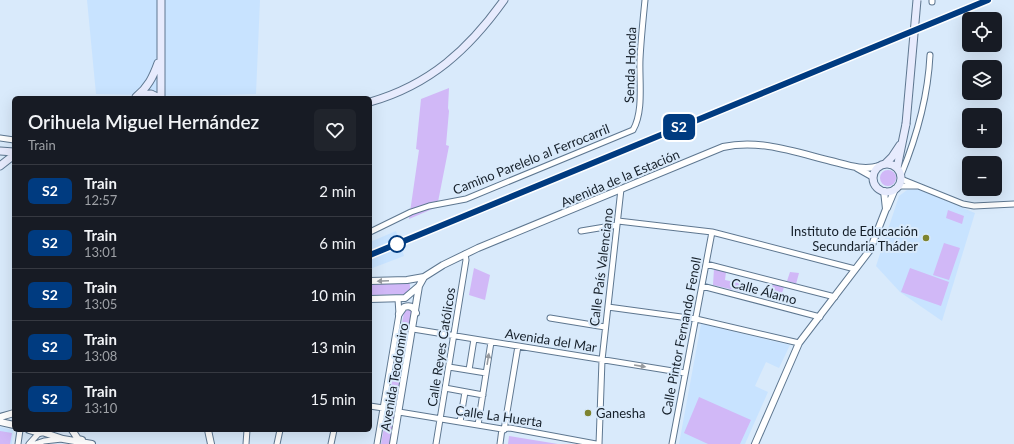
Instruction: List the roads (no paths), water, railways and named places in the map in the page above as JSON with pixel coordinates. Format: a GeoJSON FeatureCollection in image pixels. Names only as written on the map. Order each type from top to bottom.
{"type":"FeatureCollection","features":[{"type":"Feature","properties":{"kind":"main road"},"geometry":{"type":"LineString","coordinates":[[160,96],[161,0]]}},
{"type":"Feature","properties":{"kind":"main road"},"geometry":{"type":"LineString","coordinates":[[372,101],[407,88],[436,72],[472,42],[504,0]]}},
{"type":"Feature","properties":{"kind":"main road"},"geometry":{"type":"LineString","coordinates":[[903,137],[896,152],[882,165],[873,177],[876,186],[884,191],[899,182],[897,168],[906,124],[917,0]]}},
{"type":"Feature","properties":{"kind":"main road"},"geometry":{"type":"LineString","coordinates":[[136,96],[150,83],[160,57]]}},
{"type":"Feature","properties":{"kind":"main road"},"geometry":{"type":"LineString","coordinates":[[138,96],[146,93],[154,96]]}},
{"type":"Feature","properties":{"kind":"main road"},"geometry":{"type":"LineString","coordinates":[[0,152],[12,153]]}},
{"type":"Feature","properties":{"kind":"main road"},"geometry":{"type":"LineString","coordinates":[[0,166],[12,155]]}},
{"type":"Feature","properties":{"kind":"main road"},"geometry":{"type":"LineString","coordinates":[[882,165],[889,164],[897,168]]}},
{"type":"Feature","properties":{"kind":"street","name":"Senda Honda"},"geometry":{"type":"LineString","coordinates":[[633,130],[636,124],[639,109],[645,0]]}},
{"type":"Feature","properties":{"kind":"street"},"geometry":{"type":"LineString","coordinates":[[755,444],[799,343],[870,250],[886,209],[899,182],[922,113],[930,55]]}},
{"type":"Feature","properties":{"kind":"street","name":"Camino Parelelo al Ferrocarril"},"geometry":{"type":"LineString","coordinates":[[372,231],[411,212],[430,206],[466,199],[633,130]]}},
{"type":"Feature","properties":{"kind":"street"},"geometry":{"type":"LineString","coordinates":[[0,138],[12,140]]}},
{"type":"Feature","properties":{"kind":"street","name":"Avenida de la Estación"},"geometry":{"type":"LineString","coordinates":[[424,277],[465,254],[723,147],[741,143],[758,143],[856,167],[873,177]]}},
{"type":"Feature","properties":{"kind":"street","name":"Avenida de la Estación"},"geometry":{"type":"LineString","coordinates":[[856,167],[882,165]]}},
{"type":"Feature","properties":{"kind":"street"},"geometry":{"type":"LineString","coordinates":[[899,182],[920,186],[962,204],[974,206],[1014,204]]}},
{"type":"Feature","properties":{"kind":"street","name":"Calle País Valenciano"},"geometry":{"type":"LineString","coordinates":[[599,444],[602,360],[621,189]]}},
{"type":"Feature","properties":{"kind":"street"},"geometry":{"type":"LineString","coordinates":[[884,191],[886,209]]}},
{"type":"Feature","properties":{"kind":"street"},"geometry":{"type":"LineString","coordinates":[[581,231],[618,223],[712,232],[855,269]]}},
{"type":"Feature","properties":{"kind":"street","name":"Calle Pintor Fernando Fenoll"},"geometry":{"type":"LineString","coordinates":[[672,444],[712,232]]}},
{"type":"Feature","properties":{"kind":"street","name":"Calle Reyes Católicos"},"geometry":{"type":"LineString","coordinates":[[436,444],[466,260],[465,254]]}},
{"type":"Feature","properties":{"kind":"street"},"geometry":{"type":"LineString","coordinates":[[706,264],[835,297]]}},
{"type":"Feature","properties":{"kind":"street"},"geometry":{"type":"LineString","coordinates":[[372,281],[407,280],[424,277]]}},
{"type":"Feature","properties":{"kind":"street","name":"Avenida Teodomiro"},"geometry":{"type":"LineString","coordinates":[[393,444],[416,313],[419,286],[424,277]]}},
{"type":"Feature","properties":{"kind":"street"},"geometry":{"type":"LineString","coordinates":[[407,280],[413,287],[412,293]]}},
{"type":"Feature","properties":{"kind":"street"},"geometry":{"type":"LineString","coordinates":[[372,299],[406,298],[419,286]]}},
{"type":"Feature","properties":{"kind":"street","name":"Calle Álamo"},"geometry":{"type":"LineString","coordinates":[[702,286],[820,317]]}},
{"type":"Feature","properties":{"kind":"street","name":"Avenida Teodomiro"},"geometry":{"type":"LineString","coordinates":[[377,444],[400,314],[398,299]]}},
{"type":"Feature","properties":{"kind":"street","name":"Avenida Teodomiro"},"geometry":{"type":"LineString","coordinates":[[400,314],[404,307],[409,305],[413,307],[416,313]]}},
{"type":"Feature","properties":{"kind":"street"},"geometry":{"type":"LineString","coordinates":[[608,306],[696,319],[799,343]]}},
{"type":"Feature","properties":{"kind":"street"},"geometry":{"type":"LineString","coordinates":[[550,318],[605,327]]}},
{"type":"Feature","properties":{"kind":"street","name":"Avenida del Mar"},"geometry":{"type":"LineString","coordinates":[[413,329],[686,374]]}},
{"type":"Feature","properties":{"kind":"street"},"geometry":{"type":"LineString","coordinates":[[469,370],[474,339]]}},
{"type":"Feature","properties":{"kind":"street"},"geometry":{"type":"LineString","coordinates":[[478,425],[491,342]]}},
{"type":"Feature","properties":{"kind":"street"},"geometry":{"type":"LineString","coordinates":[[500,444],[518,346]]}},
{"type":"Feature","properties":{"kind":"street"},"geometry":{"type":"LineString","coordinates":[[449,367],[486,373]]}},
{"type":"Feature","properties":{"kind":"street"},"geometry":{"type":"LineString","coordinates":[[445,388],[483,395]]}},
{"type":"Feature","properties":{"kind":"street"},"geometry":{"type":"LineString","coordinates":[[460,422],[465,392]]}},
{"type":"Feature","properties":{"kind":"street"},"geometry":{"type":"LineString","coordinates":[[372,406],[383,408]]}},
{"type":"Feature","properties":{"kind":"street","name":"Calle La Huerta"},"geometry":{"type":"LineString","coordinates":[[399,412],[503,430],[510,428],[596,444]]}},
{"type":"Feature","properties":{"kind":"street"},"geometry":{"type":"LineString","coordinates":[[0,417],[12,414]]}},
{"type":"Feature","properties":{"kind":"street"},"geometry":{"type":"LineString","coordinates":[[0,422],[12,425]]}},
{"type":"Feature","properties":{"kind":"street"},"geometry":{"type":"LineString","coordinates":[[18,444],[20,432]]}},
{"type":"Feature","properties":{"kind":"street"},"geometry":{"type":"LineString","coordinates":[[29,444],[43,432],[63,439],[92,444]]}},
{"type":"Feature","properties":{"kind":"street"},"geometry":{"type":"LineString","coordinates":[[73,432],[78,439],[92,444]]}},
{"type":"Feature","properties":{"kind":"street"},"geometry":{"type":"LineString","coordinates":[[208,432],[210,444]]}},
{"type":"Feature","properties":{"kind":"street"},"geometry":{"type":"LineString","coordinates":[[246,432],[246,444]]}},
{"type":"Feature","properties":{"kind":"street"},"geometry":{"type":"LineString","coordinates":[[277,444],[280,432]]}},
{"type":"Feature","properties":{"kind":"street"},"geometry":{"type":"LineString","coordinates":[[331,444],[334,432]]}},
{"type":"Feature","properties":{"kind":"street"},"geometry":{"type":"LineString","coordinates":[[35,444],[44,441],[63,439]]}},
{"type":"Feature","properties":{"kind":"railway"},"geometry":{"type":"LineString","coordinates":[[599,161],[988,0]]}},
{"type":"Feature","properties":{"kind":"train","name":"S2"},"geometry":{"type":"LineString","coordinates":[[372,254],[599,161],[747,98],[988,0]]}},
{"type":"Feature","properties":{"kind":"place","name":"Instituto de Educación Secundaria Tháder"},"geometry":{"type":"Point","coordinates":[926,238]}},
{"type":"Feature","properties":{"kind":"place","name":"Ganesha"},"geometry":{"type":"Point","coordinates":[588,413]}}]}
